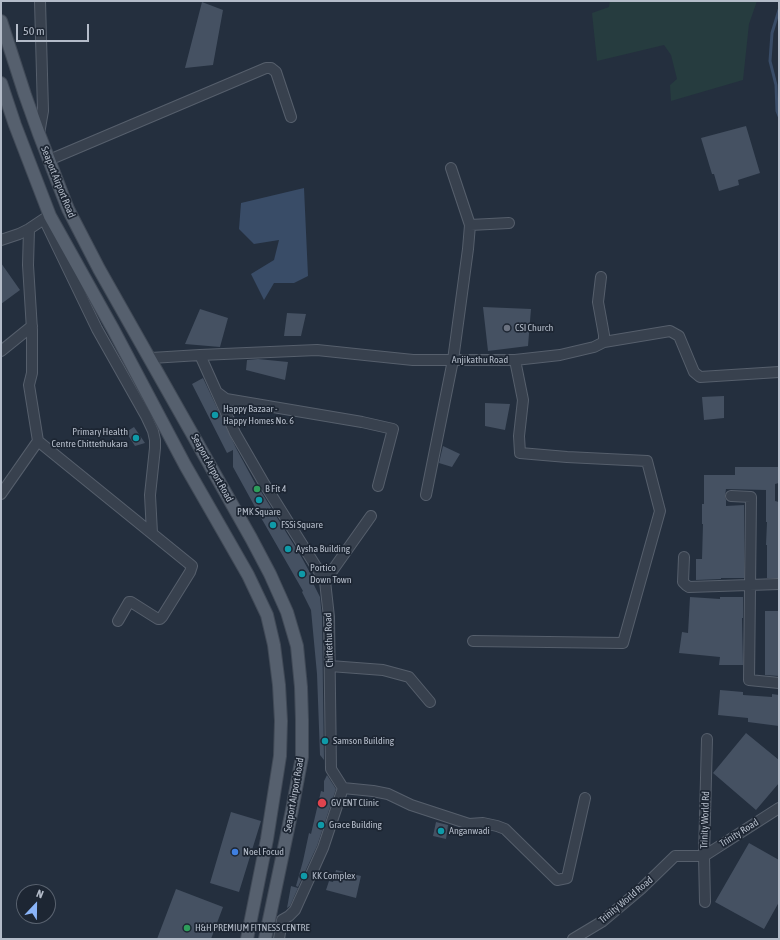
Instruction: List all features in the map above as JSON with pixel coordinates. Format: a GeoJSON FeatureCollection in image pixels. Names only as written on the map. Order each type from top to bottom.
{"type":"FeatureCollection","features":[{"type":"Feature","properties":{"kind":"main road","name":"Seaport Airport Road"},"geometry":{"type":"LineString","coordinates":[[1,21],[25,95],[68,209],[99,269],[270,574],[287,612],[297,646],[301,687],[302,757],[292,810],[276,918],[265,939]]}},
{"type":"Feature","properties":{"kind":"main road","name":"Seaport Airport Road"},"geometry":{"type":"LineString","coordinates":[[1,83],[15,125],[36,178],[47,218],[113,329],[185,465],[248,575],[267,615],[274,645],[279,685],[281,721],[280,756],[267,839],[247,939]]}},
{"type":"Feature","properties":{"kind":"main road"},"geometry":{"type":"LineString","coordinates":[[253,912],[276,918]]}},
{"type":"Feature","properties":{"kind":"street"},"geometry":{"type":"LineString","coordinates":[[39,134],[43,111],[40,1]]}},
{"type":"Feature","properties":{"kind":"street"},"geometry":{"type":"LineString","coordinates":[[49,160],[266,68],[271,68],[276,72],[291,117]]}},
{"type":"Feature","properties":{"kind":"street"},"geometry":{"type":"LineString","coordinates":[[426,494],[453,360],[470,225],[451,168]]}},
{"type":"Feature","properties":{"kind":"street"},"geometry":{"type":"LineString","coordinates":[[1,240],[19,234],[47,218],[97,329],[153,431],[156,448],[150,495],[152,533]]}},
{"type":"Feature","properties":{"kind":"street"},"geometry":{"type":"LineString","coordinates":[[470,225],[509,223]]}},
{"type":"Feature","properties":{"kind":"street"},"geometry":{"type":"LineString","coordinates":[[29,229],[28,265],[32,326],[32,373],[29,385],[38,441],[190,564],[192,568],[160,619],[129,602],[118,621]]}},
{"type":"Feature","properties":{"kind":"street"},"geometry":{"type":"LineString","coordinates":[[601,277],[598,302],[604,342]]}},
{"type":"Feature","properties":{"kind":"street"},"geometry":{"type":"LineString","coordinates":[[1,351],[32,326]]}},
{"type":"Feature","properties":{"kind":"street","name":"Anjikathu Road"},"geometry":{"type":"LineString","coordinates":[[150,358],[200,354],[317,350],[413,360],[515,360],[560,355],[594,347],[604,342],[670,331],[679,336],[694,372],[700,377],[779,372]]}},
{"type":"Feature","properties":{"kind":"street","name":"Chittethu Road"},"geometry":{"type":"LineString","coordinates":[[200,354],[239,439],[265,485],[325,581],[329,617],[331,769],[343,788]]}},
{"type":"Feature","properties":{"kind":"street"},"geometry":{"type":"LineString","coordinates":[[474,641],[623,643],[660,511],[647,461],[520,453],[519,436],[523,400],[515,360]]}},
{"type":"Feature","properties":{"kind":"street"},"geometry":{"type":"LineString","coordinates":[[218,393],[226,399],[362,422],[393,429],[378,486]]}},
{"type":"Feature","properties":{"kind":"street"},"geometry":{"type":"LineString","coordinates":[[1,494],[38,441]]}},
{"type":"Feature","properties":{"kind":"street"},"geometry":{"type":"LineString","coordinates":[[731,496],[751,497],[749,680],[779,683]]}},
{"type":"Feature","properties":{"kind":"street"},"geometry":{"type":"LineString","coordinates":[[325,581],[371,516]]}},
{"type":"Feature","properties":{"kind":"street"},"geometry":{"type":"LineString","coordinates":[[684,556],[683,582],[689,587],[779,584]]}},
{"type":"Feature","properties":{"kind":"street"},"geometry":{"type":"LineString","coordinates":[[330,666],[383,670],[409,677],[430,702]]}},
{"type":"Feature","properties":{"kind":"street","name":"Trinity World Rd"},"geometry":{"type":"LineString","coordinates":[[705,902],[704,856],[707,739]]}},
{"type":"Feature","properties":{"kind":"street"},"geometry":{"type":"LineString","coordinates":[[279,939],[276,918],[289,916],[299,904],[323,848],[343,788],[388,794],[411,804],[468,824],[483,823],[506,829],[557,880],[567,878],[585,798]]}},
{"type":"Feature","properties":{"kind":"street","name":"Trinity Road"},"geometry":{"type":"LineString","coordinates":[[704,856],[779,808]]}},
{"type":"Feature","properties":{"kind":"street","name":"Trinity World Road"},"geometry":{"type":"LineString","coordinates":[[573,939],[603,921],[641,889],[675,856],[704,856]]}},
{"type":"Feature","properties":{"kind":"green space"},"geometry":{"type":"Polygon","coordinates":[[[610,1],[757,1],[749,24],[743,80],[671,101],[670,85],[677,79],[671,55],[664,45],[597,61],[592,13],[609,7],[610,1]]]}},
{"type":"Feature","properties":{"kind":"water"},"geometry":{"type":"Polygon","coordinates":[[[304,188],[308,276],[294,283],[274,283],[264,300],[251,274],[274,260],[279,240],[254,244],[239,229],[241,203],[304,188]]]}},
{"type":"Feature","properties":{"kind":"building"},"geometry":{"type":"Polygon","coordinates":[[[202,2],[223,10],[213,65],[185,68],[202,2]]]}},
{"type":"Feature","properties":{"kind":"building"},"geometry":{"type":"Polygon","coordinates":[[[746,126],[760,173],[738,180],[739,185],[719,191],[701,138],[746,126]]]}},
{"type":"Feature","properties":{"kind":"building"},"geometry":{"type":"Polygon","coordinates":[[[1,263],[20,290],[1,304],[1,263]]]}},
{"type":"Feature","properties":{"kind":"building","name":"CSI Church"},"geometry":{"type":"Polygon","coordinates":[[[483,307],[531,309],[528,346],[488,351],[483,307]]]}},
{"type":"Feature","properties":{"kind":"building"},"geometry":{"type":"Polygon","coordinates":[[[200,309],[228,318],[220,347],[185,344],[200,309]]]}},
{"type":"Feature","properties":{"kind":"building"},"geometry":{"type":"Polygon","coordinates":[[[287,313],[306,314],[301,336],[284,336],[287,313]]]}},
{"type":"Feature","properties":{"kind":"building"},"geometry":{"type":"Polygon","coordinates":[[[258,359],[288,362],[285,380],[246,370],[247,360],[258,359]]]}},
{"type":"Feature","properties":{"kind":"building"},"geometry":{"type":"Polygon","coordinates":[[[203,378],[236,448],[256,485],[302,558],[315,582],[313,583],[320,597],[322,617],[324,760],[320,755],[317,674],[311,610],[302,592],[303,591],[233,467],[233,450],[227,453],[192,384],[203,378]]]}},
{"type":"Feature","properties":{"kind":"building"},"geometry":{"type":"Polygon","coordinates":[[[724,396],[724,418],[704,420],[702,397],[724,396]]]}},
{"type":"Feature","properties":{"kind":"building"},"geometry":{"type":"Polygon","coordinates":[[[485,403],[510,404],[505,430],[485,426],[485,403]]]}},
{"type":"Feature","properties":{"kind":"building","name":"Primary Health Centre Chittethukara"},"geometry":{"type":"Polygon","coordinates":[[[134,427],[145,443],[135,446],[126,432],[134,427]]]}},
{"type":"Feature","properties":{"kind":"building"},"geometry":{"type":"Polygon","coordinates":[[[443,446],[460,454],[452,467],[439,463],[443,446]]]}},
{"type":"Feature","properties":{"kind":"building"},"geometry":{"type":"Polygon","coordinates":[[[735,467],[779,467],[779,483],[775,484],[775,501],[779,502],[779,578],[767,578],[766,490],[726,489],[726,506],[744,505],[744,578],[696,580],[696,559],[702,559],[702,504],[704,504],[704,475],[735,475],[735,467]]]}},
{"type":"Feature","properties":{"kind":"building"},"geometry":{"type":"Polygon","coordinates":[[[690,597],[720,599],[720,597],[743,597],[743,665],[719,665],[720,657],[679,653],[682,632],[688,633],[690,597]]]}},
{"type":"Feature","properties":{"kind":"building"},"geometry":{"type":"Polygon","coordinates":[[[765,611],[779,611],[779,676],[765,675],[765,611]]]}},
{"type":"Feature","properties":{"kind":"building"},"geometry":{"type":"Polygon","coordinates":[[[720,690],[743,692],[743,695],[772,697],[772,694],[779,695],[779,726],[748,722],[748,718],[718,715],[720,690]]]}},
{"type":"Feature","properties":{"kind":"building"},"geometry":{"type":"Polygon","coordinates":[[[746,733],[779,760],[779,783],[756,810],[713,773],[746,733]]]}},
{"type":"Feature","properties":{"kind":"building"},"geometry":{"type":"Polygon","coordinates":[[[327,775],[336,789],[317,846],[298,887],[296,886],[309,833],[311,834],[321,791],[324,792],[324,781],[327,775]]]}},
{"type":"Feature","properties":{"kind":"building","name":"Noel Focud"},"geometry":{"type":"Polygon","coordinates":[[[231,812],[261,821],[239,892],[210,883],[231,812]]]}},
{"type":"Feature","properties":{"kind":"building","name":"Anganwadi"},"geometry":{"type":"Polygon","coordinates":[[[436,822],[448,825],[446,839],[433,836],[436,822]]]}},
{"type":"Feature","properties":{"kind":"building"},"geometry":{"type":"Polygon","coordinates":[[[749,843],[779,860],[779,902],[764,929],[715,902],[749,843]]]}},
{"type":"Feature","properties":{"kind":"building"},"geometry":{"type":"Polygon","coordinates":[[[336,870],[361,876],[356,898],[326,890],[329,881],[333,882],[336,870]]]}},
{"type":"Feature","properties":{"kind":"building"},"geometry":{"type":"Polygon","coordinates":[[[291,886],[298,888],[290,906],[287,908],[291,886]]]}},
{"type":"Feature","properties":{"kind":"building"},"geometry":{"type":"Polygon","coordinates":[[[176,889],[223,907],[211,939],[157,939],[176,889]]]}},
{"type":"Feature","properties":{"kind":"waterway"},"geometry":{"type":"LineString","coordinates":[[779,10],[772,33],[770,61],[776,85],[777,111],[779,116]]}},
{"type":"Feature","properties":{"kind":"place","name":"CSI Church"},"geometry":{"type":"Point","coordinates":[507,328]}},
{"type":"Feature","properties":{"kind":"place","name":"Happy Bazaar - Happy Homes No. 6"},"geometry":{"type":"Point","coordinates":[215,415]}},
{"type":"Feature","properties":{"kind":"place","name":"Primary Health Centre Chittethukara"},"geometry":{"type":"Point","coordinates":[136,438]}},
{"type":"Feature","properties":{"kind":"place","name":"B Fit 4"},"geometry":{"type":"Point","coordinates":[257,489]}},
{"type":"Feature","properties":{"kind":"place","name":"PMK Square"},"geometry":{"type":"Point","coordinates":[259,500]}},
{"type":"Feature","properties":{"kind":"place","name":"FSSi Square"},"geometry":{"type":"Point","coordinates":[273,525]}},
{"type":"Feature","properties":{"kind":"place","name":"Aysha Building"},"geometry":{"type":"Point","coordinates":[288,549]}},
{"type":"Feature","properties":{"kind":"place","name":"Portico Down Town"},"geometry":{"type":"Point","coordinates":[302,574]}},
{"type":"Feature","properties":{"kind":"place","name":"Samson Building"},"geometry":{"type":"Point","coordinates":[325,741]}},
{"type":"Feature","properties":{"kind":"place","name":"GV ENT Clinic"},"geometry":{"type":"Point","coordinates":[322,803]}},
{"type":"Feature","properties":{"kind":"place","name":"Grace Building"},"geometry":{"type":"Point","coordinates":[321,825]}},
{"type":"Feature","properties":{"kind":"place","name":"Anganwadi"},"geometry":{"type":"Point","coordinates":[441,831]}},
{"type":"Feature","properties":{"kind":"place","name":"Noel Focud"},"geometry":{"type":"Point","coordinates":[235,852]}},
{"type":"Feature","properties":{"kind":"place","name":"KK Complex"},"geometry":{"type":"Point","coordinates":[304,876]}},
{"type":"Feature","properties":{"kind":"place","name":"H&H PREMIUM FITNESS CENTRE"},"geometry":{"type":"Point","coordinates":[187,928]}}]}
